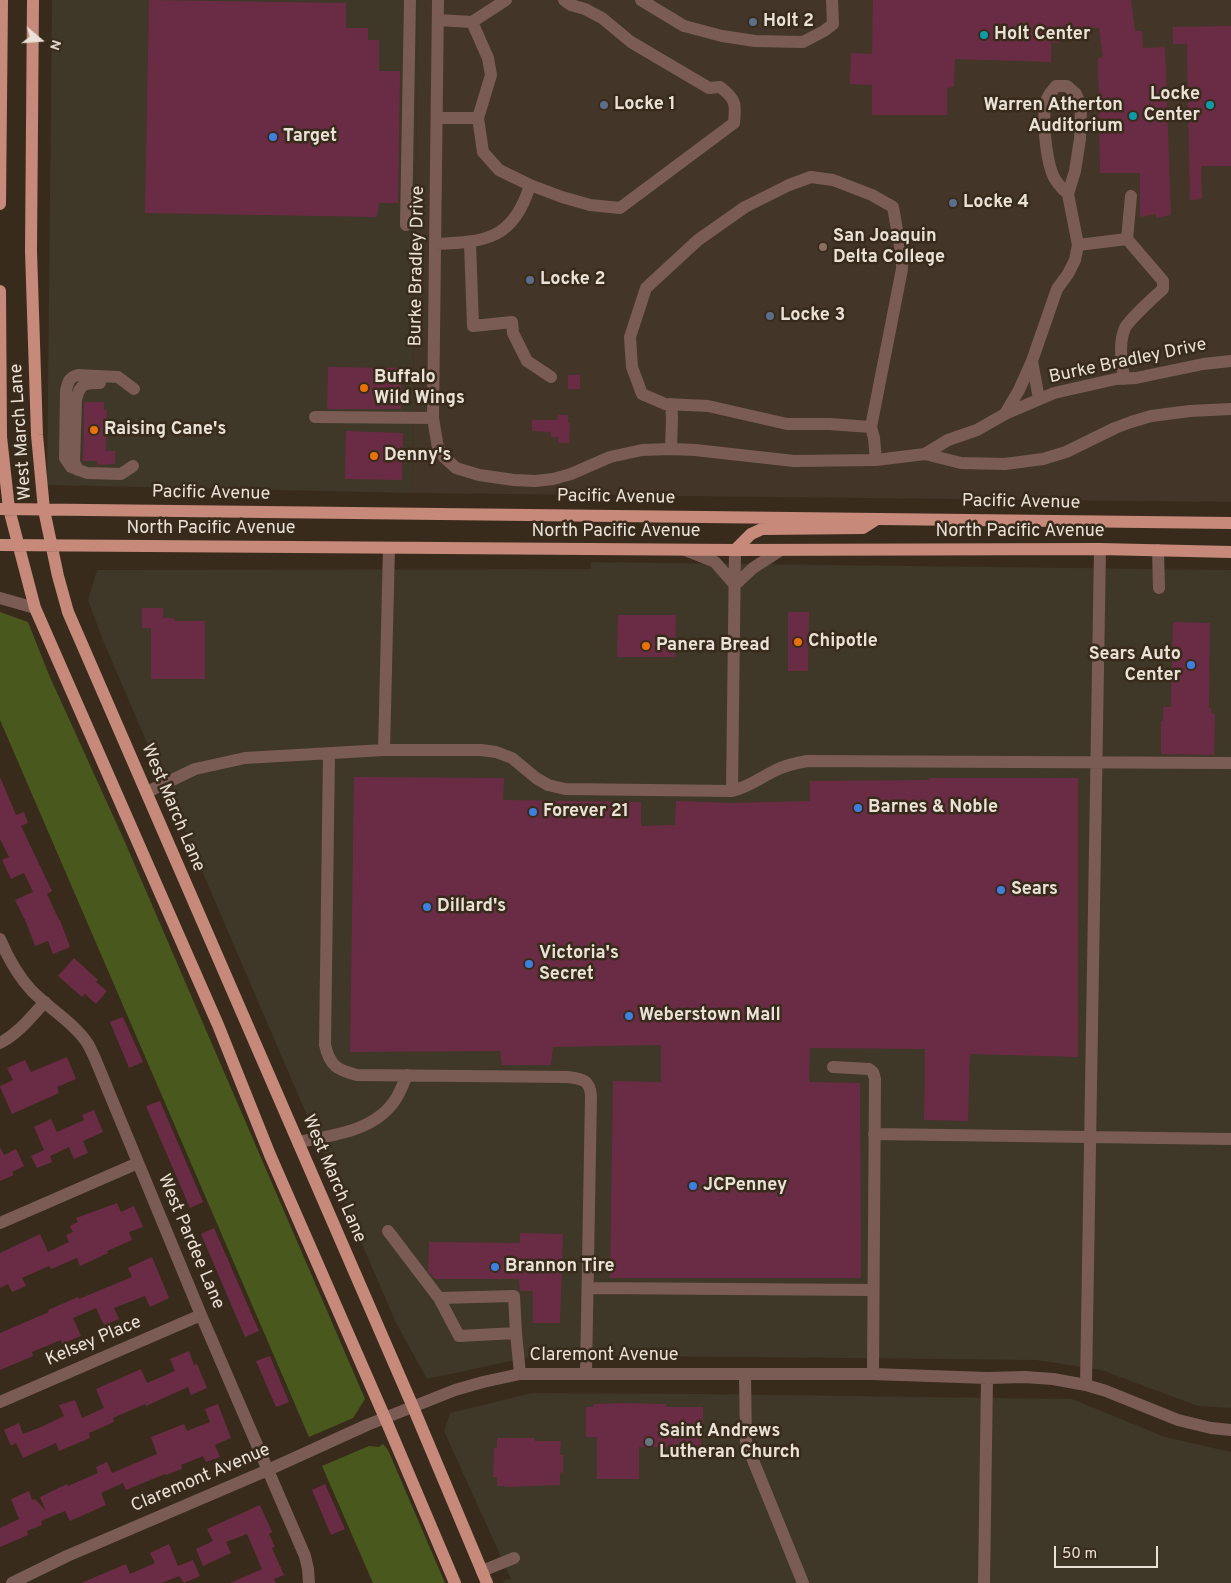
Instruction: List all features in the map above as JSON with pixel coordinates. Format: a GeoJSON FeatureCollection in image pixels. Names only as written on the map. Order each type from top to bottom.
{"type":"FeatureCollection","features":[{"type":"Feature","properties":{"kind":"main road"},"geometry":{"type":"LineString","coordinates":[[0,204],[2,0]]}},
{"type":"Feature","properties":{"kind":"main road","name":"West March Lane"},"geometry":{"type":"LineString","coordinates":[[33,0],[31,251],[36,434],[44,510],[68,612],[413,1407],[487,1583]]}},
{"type":"Feature","properties":{"kind":"main road","name":"West March Lane"},"geometry":{"type":"LineString","coordinates":[[0,291],[1,437],[4,509],[18,545],[35,608],[218,1025],[270,1155],[455,1583]]}},
{"type":"Feature","properties":{"kind":"main road","name":"Pacific Avenue"},"geometry":{"type":"LineString","coordinates":[[4,509],[1231,523]]}},
{"type":"Feature","properties":{"kind":"main road"},"geometry":{"type":"LineString","coordinates":[[736,550],[751,534],[762,529],[863,528],[877,519]]}},
{"type":"Feature","properties":{"kind":"main road","name":"North Pacific Avenue"},"geometry":{"type":"LineString","coordinates":[[0,545],[736,550],[1100,549],[1231,552]]}},
{"type":"Feature","properties":{"kind":"street"},"geometry":{"type":"LineString","coordinates":[[406,225],[410,0]]}},
{"type":"Feature","properties":{"kind":"street","name":"Burke Bradley Drive"},"geometry":{"type":"LineString","coordinates":[[438,0],[433,418],[438,448],[451,464],[464,471],[505,479],[535,481],[571,474],[610,457],[642,450],[671,449],[794,461],[876,460],[925,454],[961,464],[1005,464],[1043,459],[1066,452],[1131,422],[1151,416],[1190,411],[1231,409]]}},
{"type":"Feature","properties":{"kind":"street"},"geometry":{"type":"LineString","coordinates":[[438,20],[472,22],[506,0]]}},
{"type":"Feature","properties":{"kind":"street"},"geometry":{"type":"LineString","coordinates":[[472,22],[488,58],[491,75],[478,118],[483,152],[499,170],[530,185],[590,205],[620,208],[734,123],[736,107],[730,94],[720,87],[709,88],[631,42],[602,18],[585,9],[571,5],[564,0]]}},
{"type":"Feature","properties":{"kind":"street"},"geometry":{"type":"LineString","coordinates":[[642,0],[684,26],[722,36],[755,41],[796,42],[803,42],[834,24],[832,0]]}},
{"type":"Feature","properties":{"kind":"street"},"geometry":{"type":"LineString","coordinates":[[1005,414],[1019,390],[1032,361],[1056,289],[1068,274],[1075,260],[1078,245],[1068,194],[1075,172],[1080,139],[1081,106],[1076,94],[1067,86],[1056,86],[1047,98],[1044,120],[1052,173],[1060,188],[1068,194]]}},
{"type":"Feature","properties":{"kind":"street"},"geometry":{"type":"LineString","coordinates":[[438,118],[478,118]]}},
{"type":"Feature","properties":{"kind":"street"},"geometry":{"type":"LineString","coordinates":[[871,427],[787,424],[708,406],[665,404],[642,394],[632,367],[630,337],[646,288],[698,240],[744,207],[789,185],[811,177],[833,180],[872,195],[893,207],[902,258],[902,269],[871,427],[876,460]]}},
{"type":"Feature","properties":{"kind":"street"},"geometry":{"type":"LineString","coordinates":[[436,244],[470,243],[496,235],[514,220],[526,198],[530,185]]}},
{"type":"Feature","properties":{"kind":"street"},"geometry":{"type":"LineString","coordinates":[[1124,379],[1120,353],[1125,328],[1163,289],[1163,281],[1127,239],[1131,196]]}},
{"type":"Feature","properties":{"kind":"street"},"geometry":{"type":"LineString","coordinates":[[1078,245],[1127,239]]}},
{"type":"Feature","properties":{"kind":"street"},"geometry":{"type":"LineString","coordinates":[[470,243],[473,326],[512,322],[513,332],[527,361],[551,377]]}},
{"type":"Feature","properties":{"kind":"street"},"geometry":{"type":"LineString","coordinates":[[1032,361],[1039,399]]}},
{"type":"Feature","properties":{"kind":"street","name":"Burke Bradley Drive"},"geometry":{"type":"LineString","coordinates":[[925,454],[948,440],[977,430],[1005,414],[1039,399],[1068,390],[1203,364],[1231,361]]}},
{"type":"Feature","properties":{"kind":"street"},"geometry":{"type":"LineString","coordinates":[[133,466],[121,474],[87,473],[71,467],[66,458],[66,391],[68,382],[72,377],[78,375],[118,377],[134,389]]}},
{"type":"Feature","properties":{"kind":"street"},"geometry":{"type":"LineString","coordinates":[[670,404],[672,418],[671,449]]}},
{"type":"Feature","properties":{"kind":"street"},"geometry":{"type":"LineString","coordinates":[[315,417],[433,418]]}},
{"type":"Feature","properties":{"kind":"street"},"geometry":{"type":"LineString","coordinates":[[384,750],[389,548]]}},
{"type":"Feature","properties":{"kind":"street"},"geometry":{"type":"LineString","coordinates":[[682,549],[715,562],[735,585]]}},
{"type":"Feature","properties":{"kind":"street"},"geometry":{"type":"LineString","coordinates":[[1086,1385],[1100,549]]}},
{"type":"Feature","properties":{"kind":"street"},"geometry":{"type":"LineString","coordinates":[[732,791],[736,550]]}},
{"type":"Feature","properties":{"kind":"street"},"geometry":{"type":"LineString","coordinates":[[735,585],[753,568],[780,550]]}},
{"type":"Feature","properties":{"kind":"street"},"geometry":{"type":"LineString","coordinates":[[1158,550],[1158,588]]}},
{"type":"Feature","properties":{"kind":"street"},"geometry":{"type":"LineString","coordinates":[[0,598],[35,608]]}},
{"type":"Feature","properties":{"kind":"street"},"geometry":{"type":"LineString","coordinates":[[147,792],[195,769],[245,758],[384,750],[481,750],[496,752],[512,758],[536,778],[548,785],[565,789],[732,791],[752,784],[774,771],[807,761],[1231,763]]}},
{"type":"Feature","properties":{"kind":"street"},"geometry":{"type":"LineString","coordinates":[[329,752],[325,1045],[328,1056],[333,1065],[345,1072],[357,1075],[568,1077],[580,1078],[586,1082],[590,1088],[591,1096],[586,1373]]}},
{"type":"Feature","properties":{"kind":"street","name":"West Pardee Lane"},"geometry":{"type":"LineString","coordinates":[[0,939],[18,974],[33,991],[71,1026],[87,1044],[96,1061],[201,1314],[305,1556],[309,1583]]}},
{"type":"Feature","properties":{"kind":"street"},"geometry":{"type":"LineString","coordinates":[[0,1043],[10,1038],[45,1002]]}},
{"type":"Feature","properties":{"kind":"street"},"geometry":{"type":"LineString","coordinates":[[833,1067],[870,1069],[875,1079],[874,1374]]}},
{"type":"Feature","properties":{"kind":"street"},"geometry":{"type":"LineString","coordinates":[[298,1142],[360,1129],[382,1114],[392,1103],[397,1097],[406,1075]]}},
{"type":"Feature","properties":{"kind":"street"},"geometry":{"type":"LineString","coordinates":[[874,1134],[1231,1139]]}},
{"type":"Feature","properties":{"kind":"street"},"geometry":{"type":"LineString","coordinates":[[0,1222],[138,1163]]}},
{"type":"Feature","properties":{"kind":"street"},"geometry":{"type":"LineString","coordinates":[[388,1231],[440,1298],[459,1336],[516,1333]]}},
{"type":"Feature","properties":{"kind":"street"},"geometry":{"type":"LineString","coordinates":[[588,1288],[874,1290]]}},
{"type":"Feature","properties":{"kind":"street"},"geometry":{"type":"LineString","coordinates":[[440,1298],[514,1296],[520,1374]]}},
{"type":"Feature","properties":{"kind":"street","name":"Kelsey Place"},"geometry":{"type":"LineString","coordinates":[[0,1402],[201,1314]]}},
{"type":"Feature","properties":{"kind":"street","name":"Claremont Avenue"},"geometry":{"type":"LineString","coordinates":[[12,1583],[39,1578],[67,1556],[385,1418],[455,1390],[520,1374],[874,1374],[1044,1379],[1086,1385],[1106,1391],[1178,1420],[1210,1428],[1231,1430]]}},
{"type":"Feature","properties":{"kind":"street"},"geometry":{"type":"LineString","coordinates":[[745,1374],[746,1443],[804,1583]]}},
{"type":"Feature","properties":{"kind":"street"},"geometry":{"type":"LineString","coordinates":[[984,1583],[987,1378]]}},
{"type":"Feature","properties":{"kind":"street"},"geometry":{"type":"LineString","coordinates":[[482,1571],[514,1558]]}},
{"type":"Feature","properties":{"kind":"shaded area"},"geometry":{"type":"Polygon","coordinates":[[[52,0],[418,0],[412,493],[47,485],[52,0]]]}},
{"type":"Feature","properties":{"kind":"shaded area","name":"San Joaquin Delta College"},"geometry":{"type":"Polygon","coordinates":[[[418,0],[1231,0],[1231,502],[412,493],[418,0]]]}},
{"type":"Feature","properties":{"kind":"shaded area","name":"Weberstown Mall"},"geometry":{"type":"Polygon","coordinates":[[[591,562],[1231,570],[1231,1408],[1198,1406],[1101,1370],[1036,1360],[539,1355],[427,1379],[396,1323],[102,638],[88,600],[97,570],[591,569],[591,562]]]}},
{"type":"Feature","properties":{"kind":"shaded area"},"geometry":{"type":"Polygon","coordinates":[[[532,1393],[1072,1399],[1165,1437],[1231,1452],[1231,1583],[504,1583],[503,1580],[511,1579],[444,1431],[450,1413],[532,1393]]]}},
{"type":"Feature","properties":{"kind":"green space"},"geometry":{"type":"Polygon","coordinates":[[[0,612],[28,622],[49,675],[124,840],[365,1399],[353,1418],[309,1437],[0,720],[0,612]]]}},
{"type":"Feature","properties":{"kind":"green space"},"geometry":{"type":"Polygon","coordinates":[[[383,1444],[388,1450],[445,1583],[373,1583],[322,1466],[369,1446],[379,1447],[383,1444]]]}},
{"type":"Feature","properties":{"kind":"building","name":"Target"},"geometry":{"type":"Polygon","coordinates":[[[149,0],[346,3],[346,28],[368,28],[368,40],[379,40],[379,71],[400,71],[398,203],[379,203],[377,217],[145,213],[149,0]]]}},
{"type":"Feature","properties":{"kind":"building"},"geometry":{"type":"Polygon","coordinates":[[[873,0],[1131,0],[1135,31],[1142,31],[1143,48],[1165,47],[1171,215],[1156,218],[1156,214],[1140,217],[1140,173],[1100,173],[1098,58],[1103,57],[1099,28],[1060,27],[1060,43],[1051,42],[1051,62],[955,59],[954,87],[947,88],[947,115],[872,115],[872,85],[850,84],[851,53],[872,54],[873,0]]]}},
{"type":"Feature","properties":{"kind":"building","name":"Locke Center"},"geometry":{"type":"Polygon","coordinates":[[[1231,26],[1231,166],[1201,166],[1202,199],[1190,200],[1187,44],[1173,44],[1173,27],[1231,26]]]}},
{"type":"Feature","properties":{"kind":"building","name":"Buffalo Wild Wings"},"geometry":{"type":"Polygon","coordinates":[[[328,367],[401,368],[401,409],[327,409],[328,367]]]}},
{"type":"Feature","properties":{"kind":"building"},"geometry":{"type":"Polygon","coordinates":[[[568,375],[580,375],[580,389],[568,389],[568,375]]]}},
{"type":"Feature","properties":{"kind":"building","name":"Raising Cane's"},"geometry":{"type":"Polygon","coordinates":[[[84,402],[104,402],[104,410],[107,410],[106,451],[115,451],[115,464],[97,465],[97,461],[83,461],[84,402]]]}},
{"type":"Feature","properties":{"kind":"building"},"geometry":{"type":"Polygon","coordinates":[[[558,415],[568,415],[568,423],[570,423],[569,443],[558,443],[558,437],[551,437],[551,432],[532,431],[532,420],[557,420],[558,415]]]}},
{"type":"Feature","properties":{"kind":"building","name":"Denny's"},"geometry":{"type":"Polygon","coordinates":[[[346,431],[403,433],[402,480],[345,479],[346,431]]]}},
{"type":"Feature","properties":{"kind":"building"},"geometry":{"type":"Polygon","coordinates":[[[142,608],[163,608],[163,618],[174,618],[174,621],[205,621],[205,679],[151,679],[151,628],[142,628],[142,608]]]}},
{"type":"Feature","properties":{"kind":"building","name":"Chipotle"},"geometry":{"type":"Polygon","coordinates":[[[788,612],[809,612],[808,671],[788,671],[788,612]]]}},
{"type":"Feature","properties":{"kind":"building","name":"Panera Bread"},"geometry":{"type":"Polygon","coordinates":[[[618,615],[676,615],[675,657],[617,657],[618,615]]]}},
{"type":"Feature","properties":{"kind":"building","name":"Sears Auto Center"},"geometry":{"type":"Polygon","coordinates":[[[1173,622],[1210,623],[1209,708],[1212,708],[1211,713],[1215,714],[1214,755],[1161,754],[1163,707],[1171,707],[1173,622]]]}},
{"type":"Feature","properties":{"kind":"building"},"geometry":{"type":"Polygon","coordinates":[[[0,777],[16,815],[24,812],[28,823],[21,826],[52,891],[47,894],[60,920],[70,947],[53,954],[48,941],[35,946],[15,900],[33,892],[24,873],[11,879],[2,860],[9,857],[0,839],[0,777]]]}},
{"type":"Feature","properties":{"kind":"building","name":"Weberstown Mall"},"geometry":{"type":"Polygon","coordinates":[[[354,777],[504,778],[503,800],[641,802],[641,826],[675,825],[676,801],[732,803],[810,801],[810,781],[929,780],[929,778],[1078,778],[1078,1057],[970,1054],[968,1121],[924,1120],[925,1049],[810,1048],[809,1082],[860,1083],[861,1278],[610,1278],[613,1081],[661,1082],[661,1045],[553,1047],[551,1065],[502,1065],[500,1051],[350,1052],[354,777]]]}},
{"type":"Feature","properties":{"kind":"building"},"geometry":{"type":"Polygon","coordinates":[[[74,958],[107,991],[96,1004],[85,994],[82,997],[58,976],[74,958]]]}},
{"type":"Feature","properties":{"kind":"building"},"geometry":{"type":"Polygon","coordinates":[[[123,1017],[143,1062],[129,1068],[110,1022],[123,1017]]]}},
{"type":"Feature","properties":{"kind":"building"},"geometry":{"type":"Polygon","coordinates":[[[67,1057],[76,1079],[57,1087],[59,1093],[12,1114],[0,1087],[13,1080],[7,1068],[25,1060],[31,1072],[67,1057]]]}},
{"type":"Feature","properties":{"kind":"building"},"geometry":{"type":"Polygon","coordinates":[[[160,1101],[203,1202],[190,1208],[146,1106],[160,1101]]]}},
{"type":"Feature","properties":{"kind":"building"},"geometry":{"type":"Polygon","coordinates":[[[94,1110],[103,1132],[83,1141],[88,1153],[74,1159],[69,1147],[50,1156],[52,1162],[37,1168],[31,1156],[44,1150],[34,1127],[51,1119],[57,1132],[84,1120],[82,1115],[94,1110]]]}},
{"type":"Feature","properties":{"kind":"building"},"geometry":{"type":"Polygon","coordinates":[[[0,1147],[4,1155],[16,1149],[24,1166],[12,1172],[14,1175],[0,1181],[0,1147]]]}},
{"type":"Feature","properties":{"kind":"building"},"geometry":{"type":"Polygon","coordinates":[[[117,1203],[121,1212],[134,1206],[143,1227],[129,1232],[132,1240],[80,1266],[77,1258],[51,1269],[49,1266],[22,1278],[26,1286],[12,1292],[8,1284],[0,1288],[0,1253],[40,1234],[48,1252],[69,1242],[66,1235],[73,1232],[70,1226],[78,1222],[76,1218],[117,1203]]]}},
{"type":"Feature","properties":{"kind":"building"},"geometry":{"type":"Polygon","coordinates":[[[214,1228],[259,1331],[245,1337],[201,1234],[214,1228]]]}},
{"type":"Feature","properties":{"kind":"building","name":"Brannon Tire"},"geometry":{"type":"Polygon","coordinates":[[[520,1233],[563,1234],[560,1323],[533,1323],[533,1291],[520,1291],[519,1279],[435,1279],[428,1271],[429,1242],[520,1243],[520,1233]]]}},
{"type":"Feature","properties":{"kind":"building"},"geometry":{"type":"Polygon","coordinates":[[[152,1257],[169,1298],[150,1307],[145,1296],[114,1308],[119,1319],[104,1325],[96,1308],[73,1318],[81,1336],[62,1344],[61,1340],[32,1352],[33,1356],[0,1370],[0,1333],[78,1297],[79,1299],[132,1277],[128,1268],[152,1257]]]}},
{"type":"Feature","properties":{"kind":"building"},"geometry":{"type":"Polygon","coordinates":[[[189,1351],[194,1365],[197,1364],[207,1388],[191,1395],[188,1387],[146,1406],[145,1404],[113,1418],[114,1422],[89,1433],[90,1438],[59,1451],[56,1443],[23,1458],[16,1443],[11,1446],[4,1430],[19,1423],[23,1434],[41,1427],[64,1416],[59,1405],[75,1400],[82,1418],[104,1408],[96,1389],[141,1369],[147,1383],[175,1371],[170,1359],[189,1351]]]}},
{"type":"Feature","properties":{"kind":"building"},"geometry":{"type":"Polygon","coordinates":[[[270,1356],[289,1402],[276,1407],[256,1361],[270,1356]]]}},
{"type":"Feature","properties":{"kind":"building"},"geometry":{"type":"Polygon","coordinates":[[[218,1404],[231,1438],[215,1445],[220,1457],[206,1462],[203,1456],[181,1465],[182,1469],[126,1490],[123,1483],[101,1493],[106,1505],[70,1521],[65,1511],[41,1521],[42,1525],[27,1531],[28,1535],[0,1547],[0,1528],[19,1519],[11,1499],[29,1491],[32,1500],[35,1499],[46,1511],[40,1497],[67,1484],[68,1486],[98,1473],[96,1467],[107,1462],[112,1473],[157,1454],[151,1437],[184,1424],[187,1431],[210,1422],[205,1409],[218,1404]]]}},
{"type":"Feature","properties":{"kind":"building","name":"Saint Andrews Lutheran Church"},"geometry":{"type":"Polygon","coordinates":[[[593,1404],[666,1404],[666,1407],[703,1407],[701,1457],[686,1457],[686,1447],[639,1447],[639,1479],[597,1479],[597,1437],[586,1437],[586,1407],[593,1407],[593,1404]]]}},
{"type":"Feature","properties":{"kind":"building"},"geometry":{"type":"Polygon","coordinates":[[[497,1438],[535,1438],[535,1441],[561,1441],[560,1455],[563,1455],[563,1472],[560,1473],[560,1485],[497,1486],[497,1477],[493,1477],[494,1448],[497,1448],[497,1438]]]}},
{"type":"Feature","properties":{"kind":"building"},"geometry":{"type":"Polygon","coordinates":[[[325,1484],[345,1529],[331,1535],[312,1490],[325,1484]]]}},
{"type":"Feature","properties":{"kind":"building"},"geometry":{"type":"Polygon","coordinates":[[[260,1505],[272,1532],[269,1534],[275,1547],[272,1548],[284,1575],[274,1579],[276,1583],[230,1583],[262,1569],[247,1534],[226,1542],[231,1553],[203,1566],[196,1549],[213,1541],[207,1529],[260,1505]]]}},
{"type":"Feature","properties":{"kind":"building"},"geometry":{"type":"Polygon","coordinates":[[[169,1544],[178,1566],[193,1560],[200,1576],[184,1583],[179,1576],[162,1583],[81,1583],[126,1564],[130,1574],[155,1563],[150,1553],[169,1544]]]}},
{"type":"Feature","properties":{"kind":"place","name":"Holt 2"},"geometry":{"type":"Point","coordinates":[753,22]}},
{"type":"Feature","properties":{"kind":"place","name":"Holt Center"},"geometry":{"type":"Point","coordinates":[984,35]}},
{"type":"Feature","properties":{"kind":"place","name":"Locke 1"},"geometry":{"type":"Point","coordinates":[604,105]}},
{"type":"Feature","properties":{"kind":"place","name":"Locke Center"},"geometry":{"type":"Point","coordinates":[1210,105]}},
{"type":"Feature","properties":{"kind":"place","name":"Warren Atherton Auditorium"},"geometry":{"type":"Point","coordinates":[1133,116]}},
{"type":"Feature","properties":{"kind":"place","name":"Target"},"geometry":{"type":"Point","coordinates":[273,137]}},
{"type":"Feature","properties":{"kind":"place","name":"Locke 4"},"geometry":{"type":"Point","coordinates":[953,203]}},
{"type":"Feature","properties":{"kind":"place","name":"San Joaquin Delta College"},"geometry":{"type":"Point","coordinates":[823,247]}},
{"type":"Feature","properties":{"kind":"place","name":"Locke 2"},"geometry":{"type":"Point","coordinates":[530,280]}},
{"type":"Feature","properties":{"kind":"place","name":"Locke 3"},"geometry":{"type":"Point","coordinates":[770,316]}},
{"type":"Feature","properties":{"kind":"place","name":"Buffalo Wild Wings"},"geometry":{"type":"Point","coordinates":[364,388]}},
{"type":"Feature","properties":{"kind":"place","name":"Raising Cane's"},"geometry":{"type":"Point","coordinates":[94,430]}},
{"type":"Feature","properties":{"kind":"place","name":"Denny's"},"geometry":{"type":"Point","coordinates":[374,456]}},
{"type":"Feature","properties":{"kind":"place","name":"Chipotle"},"geometry":{"type":"Point","coordinates":[798,642]}},
{"type":"Feature","properties":{"kind":"place","name":"Panera Bread"},"geometry":{"type":"Point","coordinates":[646,646]}},
{"type":"Feature","properties":{"kind":"place","name":"Sears Auto Center"},"geometry":{"type":"Point","coordinates":[1191,665]}},
{"type":"Feature","properties":{"kind":"place","name":"Barnes & Noble"},"geometry":{"type":"Point","coordinates":[858,808]}},
{"type":"Feature","properties":{"kind":"place","name":"Forever 21"},"geometry":{"type":"Point","coordinates":[533,812]}},
{"type":"Feature","properties":{"kind":"place","name":"Sears"},"geometry":{"type":"Point","coordinates":[1001,890]}},
{"type":"Feature","properties":{"kind":"place","name":"Dillard's"},"geometry":{"type":"Point","coordinates":[427,907]}},
{"type":"Feature","properties":{"kind":"place","name":"Victoria's Secret"},"geometry":{"type":"Point","coordinates":[529,964]}},
{"type":"Feature","properties":{"kind":"place","name":"Weberstown Mall"},"geometry":{"type":"Point","coordinates":[629,1016]}},
{"type":"Feature","properties":{"kind":"place","name":"JCPenney"},"geometry":{"type":"Point","coordinates":[693,1186]}},
{"type":"Feature","properties":{"kind":"place","name":"Brannon Tire"},"geometry":{"type":"Point","coordinates":[495,1267]}},
{"type":"Feature","properties":{"kind":"place","name":"Saint Andrews Lutheran Church"},"geometry":{"type":"Point","coordinates":[649,1442]}}]}
